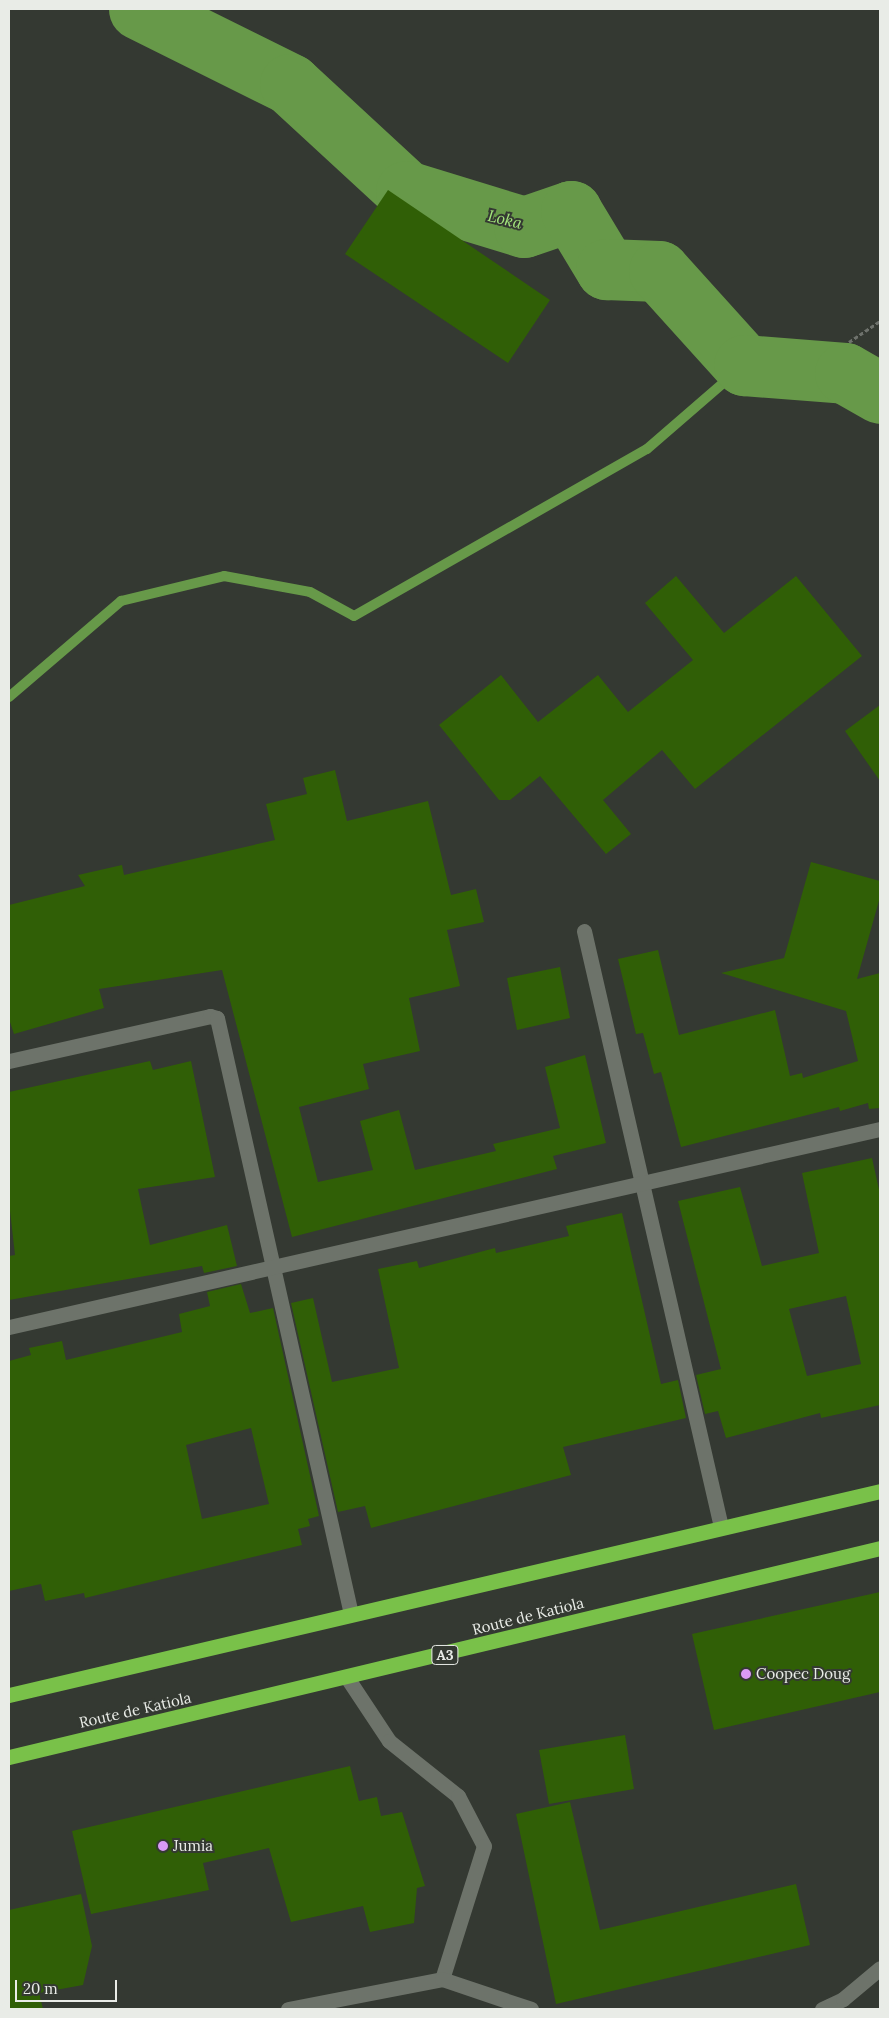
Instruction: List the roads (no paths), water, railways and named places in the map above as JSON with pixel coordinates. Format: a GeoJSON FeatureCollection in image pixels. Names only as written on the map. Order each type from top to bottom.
{"type":"FeatureCollection","features":[{"type":"Feature","properties":{"kind":"highway"},"geometry":{"type":"LineString","coordinates":[[9,1695],[880,1491]]}},
{"type":"Feature","properties":{"kind":"highway","name":"Route de Katiola"},"geometry":{"type":"LineString","coordinates":[[9,1757],[348,1679],[880,1548]]}},
{"type":"Feature","properties":{"kind":"street"},"geometry":{"type":"LineString","coordinates":[[584,930],[721,1527]]}},
{"type":"Feature","properties":{"kind":"street"},"geometry":{"type":"LineString","coordinates":[[9,1061],[210,1016],[217,1018],[351,1614]]}},
{"type":"Feature","properties":{"kind":"street"},"geometry":{"type":"LineString","coordinates":[[9,1327],[880,1129]]}},
{"type":"Feature","properties":{"kind":"street"},"geometry":{"type":"LineString","coordinates":[[348,1679],[389,1740],[458,1796],[484,1846],[442,1978]]}},
{"type":"Feature","properties":{"kind":"street"},"geometry":{"type":"LineString","coordinates":[[822,2009],[844,1999],[880,1968]]}},
{"type":"Feature","properties":{"kind":"street"},"geometry":{"type":"LineString","coordinates":[[288,2009],[442,1978],[484,1990],[531,2009]]}},
{"type":"Feature","properties":{"kind":"street"},"geometry":{"type":"LineString","coordinates":[[484,1990],[501,2009]]}},
{"type":"Feature","properties":{"kind":"waterway","name":"Loka"},"geometry":{"type":"LineString","coordinates":[[139,9],[290,84],[406,191],[524,227],[571,211],[606,269],[659,271],[744,365],[845,373],[880,393]]}},
{"type":"Feature","properties":{"kind":"waterway"},"geometry":{"type":"LineString","coordinates":[[9,697],[121,601],[224,576],[310,592],[354,616],[647,449],[744,365]]}},
{"type":"Feature","properties":{"kind":"place","name":"Coopec Doug"},"geometry":{"type":"Point","coordinates":[746,1674]}},
{"type":"Feature","properties":{"kind":"place","name":"Jumia"},"geometry":{"type":"Point","coordinates":[163,1846]}}]}
